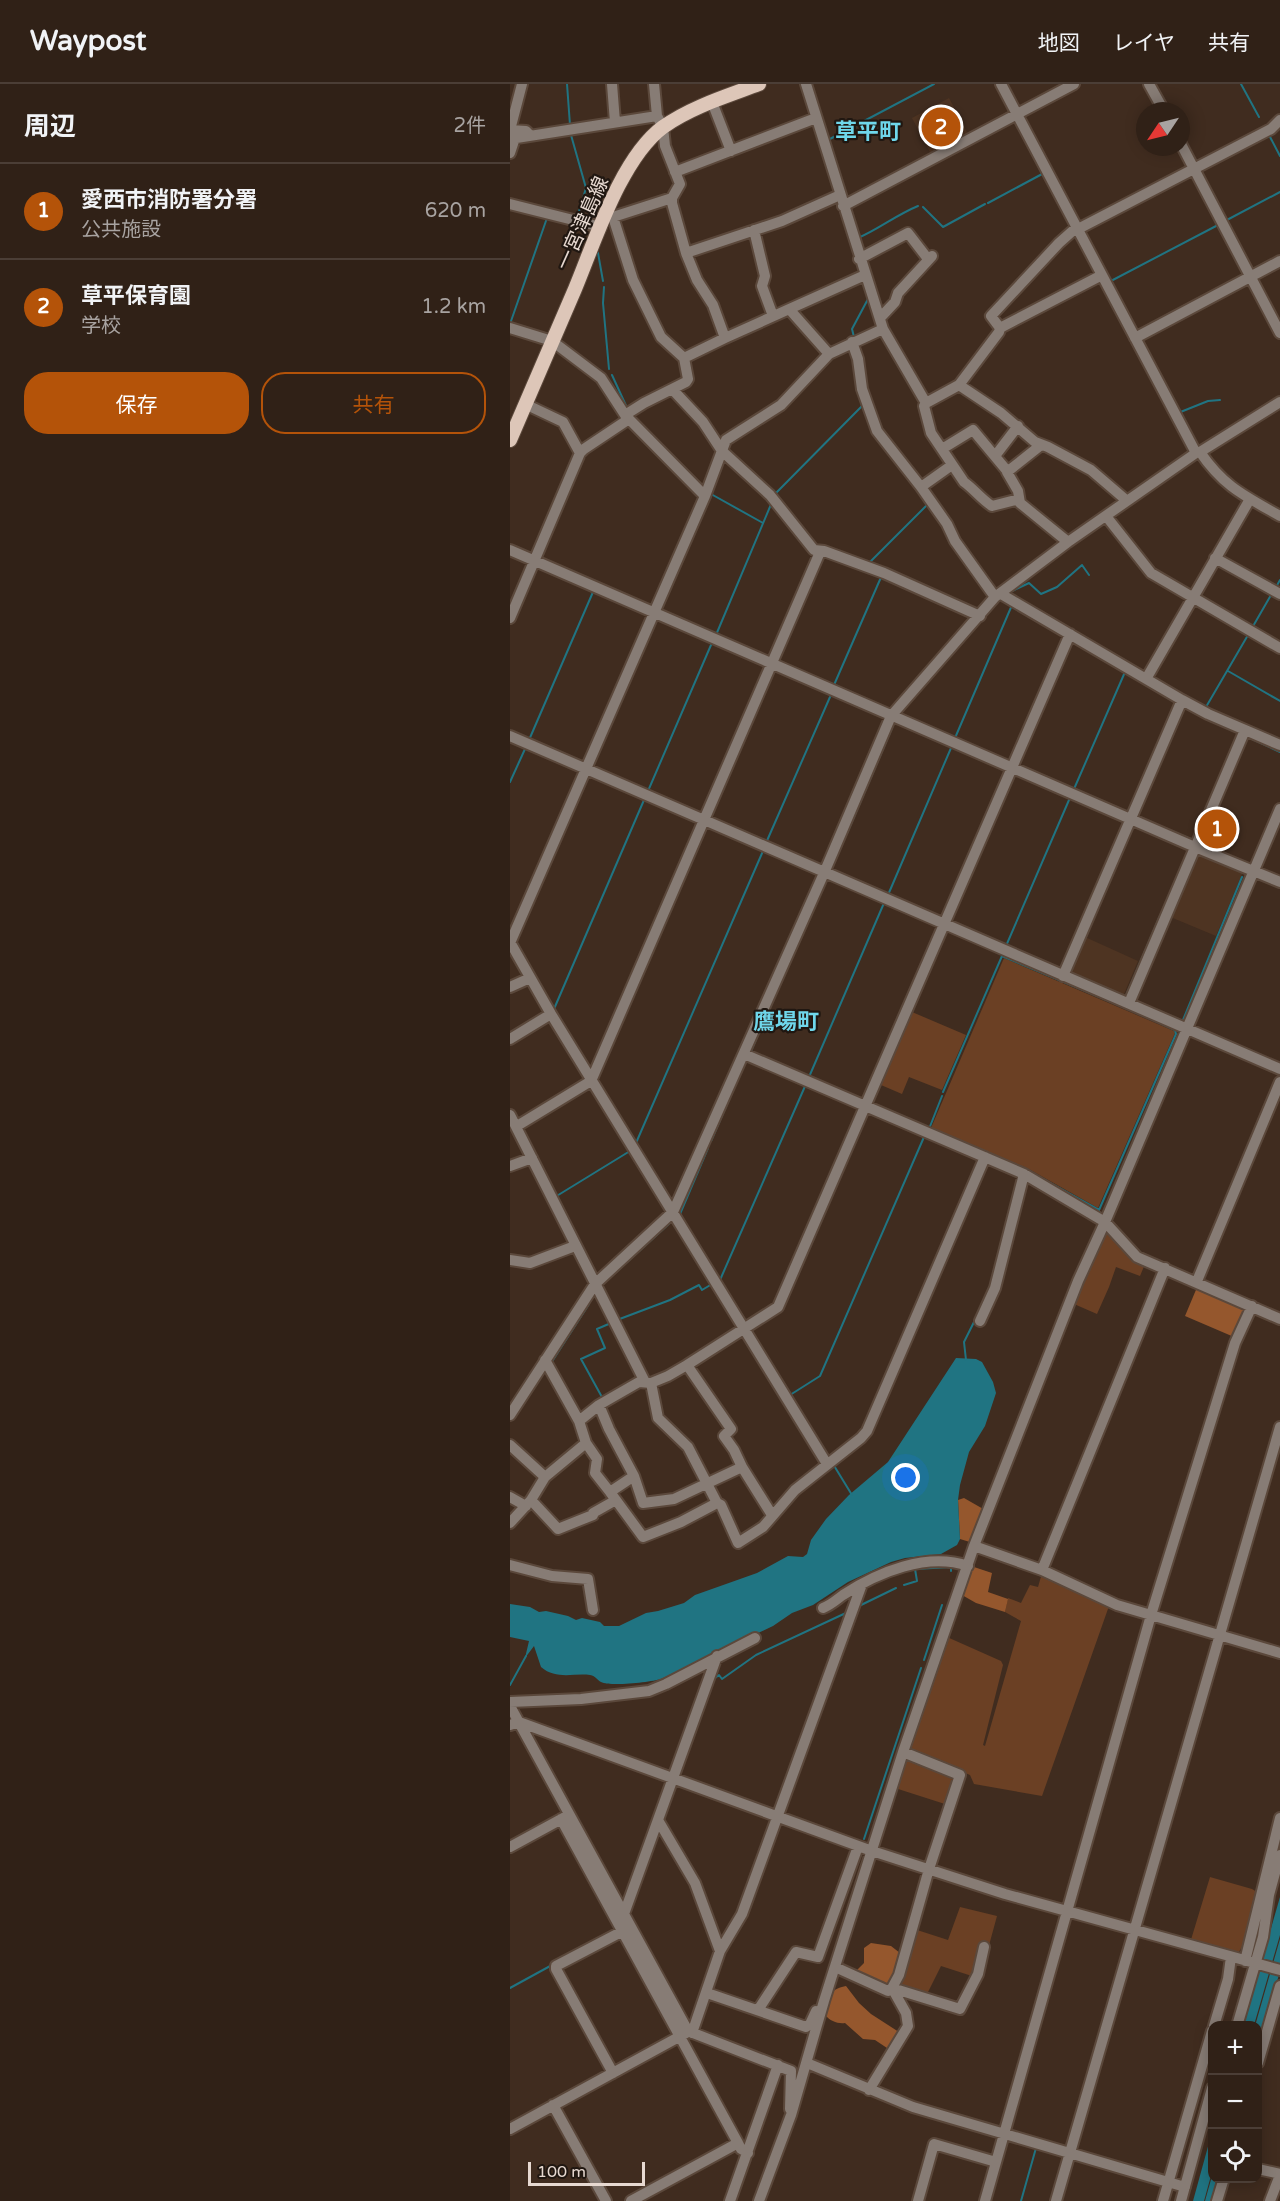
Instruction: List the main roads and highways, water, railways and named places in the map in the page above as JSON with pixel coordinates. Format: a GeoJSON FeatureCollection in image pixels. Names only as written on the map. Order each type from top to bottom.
{"type":"FeatureCollection","features":[{"type":"Feature","properties":{"kind":"main road","name":"一宮津島線"},"geometry":{"type":"LineString","coordinates":[[510,440],[601,227],[610,215],[634,157],[660,121],[686,114],[759,84]]}},
{"type":"Feature","properties":{"kind":"water"},"geometry":{"type":"Polygon","coordinates":[[[956,1358],[976,1359],[982,1362],[996,1393],[985,1426],[969,1452],[960,1485],[958,1500],[960,1539],[957,1545],[941,1554],[891,1562],[848,1582],[813,1605],[792,1613],[773,1626],[661,1679],[631,1684],[613,1684],[601,1682],[590,1675],[553,1673],[541,1667],[534,1646],[525,1658],[529,1641],[510,1637],[510,1604],[530,1607],[539,1612],[546,1611],[568,1616],[576,1620],[582,1618],[600,1622],[604,1626],[619,1626],[646,1613],[684,1603],[695,1595],[757,1573],[788,1556],[803,1557],[807,1554],[811,1540],[826,1519],[849,1495],[888,1462],[956,1358]]]}},
{"type":"Feature","properties":{"kind":"water"},"geometry":{"type":"Polygon","coordinates":[[[1280,1897],[1280,1935],[1255,2021],[1244,2021],[1280,1897]]]}},
{"type":"Feature","properties":{"kind":"water"},"geometry":{"type":"Polygon","coordinates":[[[1280,1939],[1280,1971],[1262,2035],[1262,2021],[1256,2021],[1280,1939]]]}},
{"type":"Feature","properties":{"kind":"water"},"geometry":{"type":"Polygon","coordinates":[[[1208,2147],[1209,2183],[1204,2201],[1193,2201],[1208,2147]]]}},
{"type":"Feature","properties":{"kind":"water"},"geometry":{"type":"Polygon","coordinates":[[[1210,2183],[1219,2183],[1213,2201],[1205,2201],[1210,2183]]]}},
{"type":"Feature","properties":{"kind":"waterway"},"geometry":{"type":"LineString","coordinates":[[567,84],[570,125]]}},
{"type":"Feature","properties":{"kind":"waterway"},"geometry":{"type":"LineString","coordinates":[[828,140],[934,84]]}},
{"type":"Feature","properties":{"kind":"waterway"},"geometry":{"type":"LineString","coordinates":[[1241,84],[1259,117]]}},
{"type":"Feature","properties":{"kind":"waterway"},"geometry":{"type":"LineString","coordinates":[[571,135],[586,188],[577,218]]}},
{"type":"Feature","properties":{"kind":"waterway"},"geometry":{"type":"LineString","coordinates":[[1269,135],[1280,156]]}},
{"type":"Feature","properties":{"kind":"waterway"},"geometry":{"type":"LineString","coordinates":[[988,203],[1044,173]]}},
{"type":"Feature","properties":{"kind":"waterway"},"geometry":{"type":"LineString","coordinates":[[1225,221],[1280,192]]}},
{"type":"Feature","properties":{"kind":"waterway"},"geometry":{"type":"LineString","coordinates":[[923,207],[943,227],[985,204]]}},
{"type":"Feature","properties":{"kind":"waterway"},"geometry":{"type":"LineString","coordinates":[[858,238],[918,206]]}},
{"type":"Feature","properties":{"kind":"waterway"},"geometry":{"type":"LineString","coordinates":[[510,324],[547,218]]}},
{"type":"Feature","properties":{"kind":"waterway"},"geometry":{"type":"LineString","coordinates":[[1109,282],[1218,225]]}},
{"type":"Feature","properties":{"kind":"waterway"},"geometry":{"type":"LineString","coordinates":[[598,253],[603,281]]}},
{"type":"Feature","properties":{"kind":"waterway"},"geometry":{"type":"LineString","coordinates":[[604,287],[603,303],[609,369]]}},
{"type":"Feature","properties":{"kind":"waterway"},"geometry":{"type":"LineString","coordinates":[[854,337],[852,329],[868,299]]}},
{"type":"Feature","properties":{"kind":"waterway"},"geometry":{"type":"LineString","coordinates":[[612,375],[628,410]]}},
{"type":"Feature","properties":{"kind":"waterway"},"geometry":{"type":"LineString","coordinates":[[1178,413],[1208,401],[1220,400]]}},
{"type":"Feature","properties":{"kind":"waterway"},"geometry":{"type":"LineString","coordinates":[[774,495],[863,405]]}},
{"type":"Feature","properties":{"kind":"waterway"},"geometry":{"type":"LineString","coordinates":[[711,494],[763,523]]}},
{"type":"Feature","properties":{"kind":"waterway"},"geometry":{"type":"LineString","coordinates":[[716,635],[772,502]]}},
{"type":"Feature","properties":{"kind":"waterway"},"geometry":{"type":"LineString","coordinates":[[870,562],[927,505]]}},
{"type":"Feature","properties":{"kind":"waterway"},"geometry":{"type":"LineString","coordinates":[[1010,592],[1029,583],[1041,594],[1057,587],[1082,565],[1089,575]]}},
{"type":"Feature","properties":{"kind":"waterway"},"geometry":{"type":"LineString","coordinates":[[834,685],[882,575]]}},
{"type":"Feature","properties":{"kind":"waterway"},"geometry":{"type":"LineString","coordinates":[[1275,589],[1280,580]]}},
{"type":"Feature","properties":{"kind":"waterway"},"geometry":{"type":"LineString","coordinates":[[529,740],[593,592]]}},
{"type":"Feature","properties":{"kind":"waterway"},"geometry":{"type":"LineString","coordinates":[[1252,628],[1271,595]]}},
{"type":"Feature","properties":{"kind":"waterway"},"geometry":{"type":"LineString","coordinates":[[955,738],[1012,605]]}},
{"type":"Feature","properties":{"kind":"waterway"},"geometry":{"type":"LineString","coordinates":[[1206,707],[1248,635]]}},
{"type":"Feature","properties":{"kind":"waterway"},"geometry":{"type":"LineString","coordinates":[[648,791],[711,645]]}},
{"type":"Feature","properties":{"kind":"waterway"},"geometry":{"type":"LineString","coordinates":[[1228,671],[1280,701]]}},
{"type":"Feature","properties":{"kind":"waterway"},"geometry":{"type":"LineString","coordinates":[[1074,789],[1125,672]]}},
{"type":"Feature","properties":{"kind":"waterway"},"geometry":{"type":"LineString","coordinates":[[766,843],[830,697]]}},
{"type":"Feature","properties":{"kind":"waterway"},"geometry":{"type":"LineString","coordinates":[[1195,713],[1239,733]]}},
{"type":"Feature","properties":{"kind":"waterway"},"geometry":{"type":"LineString","coordinates":[[847,833],[894,723]]}},
{"type":"Feature","properties":{"kind":"waterway"},"geometry":{"type":"LineString","coordinates":[[1248,737],[1280,752]]}},
{"type":"Feature","properties":{"kind":"waterway"},"geometry":{"type":"LineString","coordinates":[[888,895],[951,748]]}},
{"type":"Feature","properties":{"kind":"waterway"},"geometry":{"type":"LineString","coordinates":[[510,782],[525,749]]}},
{"type":"Feature","properties":{"kind":"waterway"},"geometry":{"type":"LineString","coordinates":[[554,1009],[644,800]]}},
{"type":"Feature","properties":{"kind":"waterway"},"geometry":{"type":"LineString","coordinates":[[1006,946],[1069,800]]}},
{"type":"Feature","properties":{"kind":"waterway"},"geometry":{"type":"LineString","coordinates":[[1154,824],[1193,840]]}},
{"type":"Feature","properties":{"kind":"waterway"},"geometry":{"type":"LineString","coordinates":[[636,1143],[763,851]]}},
{"type":"Feature","properties":{"kind":"waterway"},"geometry":{"type":"LineString","coordinates":[[1183,1020],[1242,877]]}},
{"type":"Feature","properties":{"kind":"waterway"},"geometry":{"type":"LineString","coordinates":[[809,1077],[884,903]]}},
{"type":"Feature","properties":{"kind":"waterway"},"geometry":{"type":"LineString","coordinates":[[1123,997],[1126,996],[1160,916]]}},
{"type":"Feature","properties":{"kind":"waterway"},"geometry":{"type":"LineString","coordinates":[[516,941],[528,964]]}},
{"type":"Feature","properties":{"kind":"waterway"},"geometry":{"type":"LineString","coordinates":[[943,1092],[1002,956],[1119,1005]]}},
{"type":"Feature","properties":{"kind":"waterway"},"geometry":{"type":"LineString","coordinates":[[751,1051],[765,1018]]}},
{"type":"Feature","properties":{"kind":"waterway"},"geometry":{"type":"LineString","coordinates":[[1041,1178],[1099,1210],[1176,1034],[1175,1030],[1154,1020]]}},
{"type":"Feature","properties":{"kind":"waterway"},"geometry":{"type":"LineString","coordinates":[[711,1141],[746,1060]]}},
{"type":"Feature","properties":{"kind":"waterway"},"geometry":{"type":"LineString","coordinates":[[720,1280],[806,1084]]}},
{"type":"Feature","properties":{"kind":"waterway"},"geometry":{"type":"LineString","coordinates":[[929,1129],[942,1096]]}},
{"type":"Feature","properties":{"kind":"waterway"},"geometry":{"type":"LineString","coordinates":[[790,1395],[820,1376],[924,1137]]}},
{"type":"Feature","properties":{"kind":"waterway"},"geometry":{"type":"LineString","coordinates":[[680,1214],[708,1148]]}},
{"type":"Feature","properties":{"kind":"waterway"},"geometry":{"type":"LineString","coordinates":[[555,1197],[630,1151]]}},
{"type":"Feature","properties":{"kind":"waterway"},"geometry":{"type":"LineString","coordinates":[[616,1272],[672,1221]]}},
{"type":"Feature","properties":{"kind":"waterway"},"geometry":{"type":"LineString","coordinates":[[990,1288],[994,1270]]}},
{"type":"Feature","properties":{"kind":"waterway"},"geometry":{"type":"LineString","coordinates":[[617,1320],[670,1300],[699,1285],[702,1290],[712,1284]]}},
{"type":"Feature","properties":{"kind":"waterway"},"geometry":{"type":"LineString","coordinates":[[551,1363],[589,1304]]}},
{"type":"Feature","properties":{"kind":"waterway"},"geometry":{"type":"LineString","coordinates":[[966,1360],[964,1342],[976,1318]]}},
{"type":"Feature","properties":{"kind":"waterway"},"geometry":{"type":"LineString","coordinates":[[603,1399],[581,1359],[605,1348],[597,1329],[611,1323]]}},
{"type":"Feature","properties":{"kind":"waterway"},"geometry":{"type":"LineString","coordinates":[[833,1464],[852,1495]]}},
{"type":"Feature","properties":{"kind":"waterway"},"geometry":{"type":"LineString","coordinates":[[904,1585],[917,1581],[915,1569],[951,1567],[951,1571]]}},
{"type":"Feature","properties":{"kind":"waterway"},"geometry":{"type":"LineString","coordinates":[[859,1606],[896,1588]]}},
{"type":"Feature","properties":{"kind":"waterway"},"geometry":{"type":"LineString","coordinates":[[924,1660],[942,1605]]}},
{"type":"Feature","properties":{"kind":"waterway"},"geometry":{"type":"LineString","coordinates":[[715,1678],[719,1675],[722,1679],[756,1655],[848,1612]]}},
{"type":"Feature","properties":{"kind":"waterway"},"geometry":{"type":"LineString","coordinates":[[510,1685],[526,1656]]}},
{"type":"Feature","properties":{"kind":"waterway"},"geometry":{"type":"LineString","coordinates":[[864,1839],[921,1668]]}},
{"type":"Feature","properties":{"kind":"waterway"},"geometry":{"type":"LineString","coordinates":[[510,1988],[552,1965]]}},
{"type":"Feature","properties":{"kind":"waterway"},"geometry":{"type":"LineString","coordinates":[[1021,2201],[1036,2148]]}},
{"type":"Feature","properties":{"kind":"place","name":"草平保育園"},"geometry":{"type":"Point","coordinates":[941,127]}},
{"type":"Feature","properties":{"kind":"place","name":"愛西市消防署分署"},"geometry":{"type":"Point","coordinates":[1217,829]}},
{"type":"Feature","properties":{"kind":"district","name":"草平町"},"geometry":{"type":"Point","coordinates":[868,131]}},
{"type":"Feature","properties":{"kind":"district","name":"鷹場町"},"geometry":{"type":"Point","coordinates":[786,1021]}}]}
